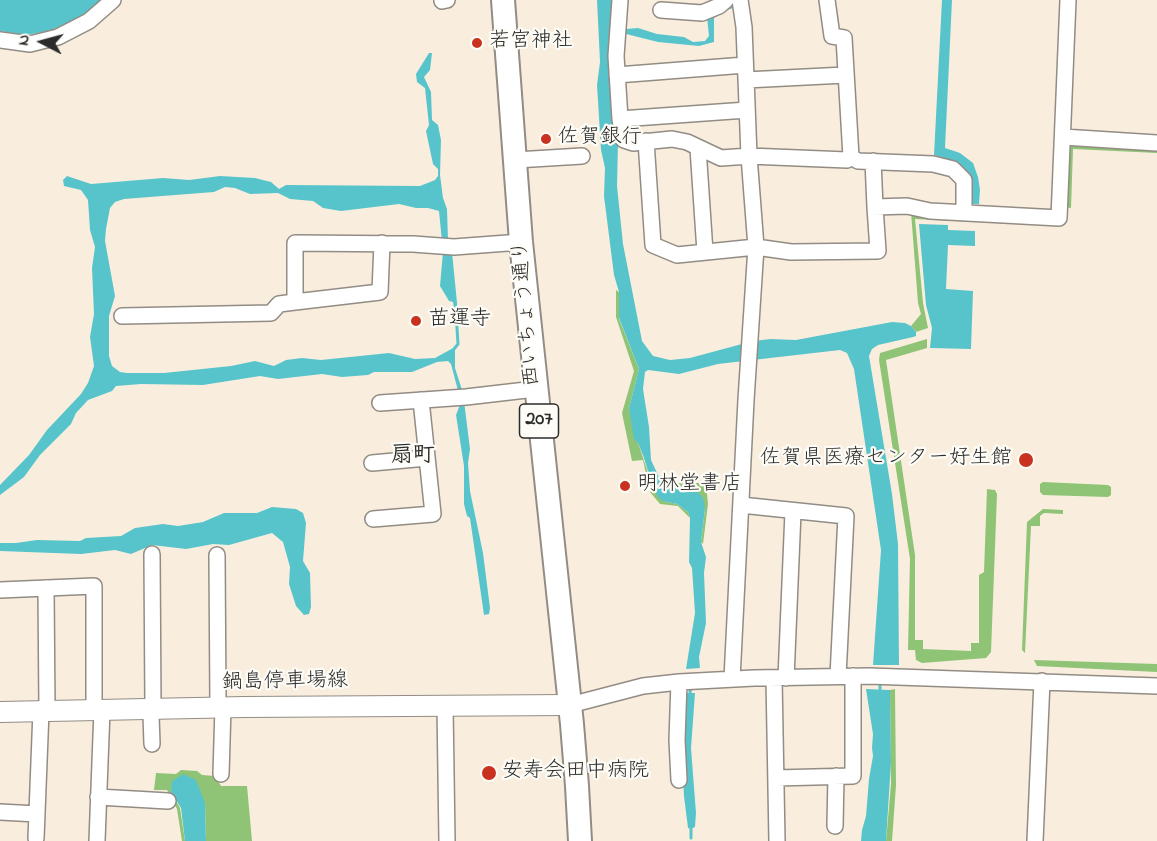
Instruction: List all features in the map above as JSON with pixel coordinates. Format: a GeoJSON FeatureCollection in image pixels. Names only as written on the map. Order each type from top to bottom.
{"type":"FeatureCollection","features":[{"type":"Feature","properties":{"kind":"highway","name":"西いちょう通り"},"geometry":{"type":"LineString","coordinates":[[503,0],[521,242],[570,705],[580,841]]}},
{"type":"Feature","properties":{"kind":"main road","name":"鍋島停車場線"},"geometry":{"type":"LineString","coordinates":[[0,712],[220,707],[570,705]]}},
{"type":"Feature","properties":{"kind":"street"},"geometry":{"type":"LineString","coordinates":[[0,40],[30,44],[58,37],[89,21],[113,0]]}},
{"type":"Feature","properties":{"kind":"street"},"geometry":{"type":"LineString","coordinates":[[442,1],[447,0]]}},
{"type":"Feature","properties":{"kind":"street"},"geometry":{"type":"LineString","coordinates":[[620,0],[617,75],[624,140],[633,143],[672,139],[687,142],[721,158],[749,156],[847,160],[851,157]]}},
{"type":"Feature","properties":{"kind":"street"},"geometry":{"type":"LineString","coordinates":[[661,10],[702,13],[719,6],[726,0]]}},
{"type":"Feature","properties":{"kind":"street"},"geometry":{"type":"LineString","coordinates":[[827,0],[832,36],[844,38],[851,157]]}},
{"type":"Feature","properties":{"kind":"street"},"geometry":{"type":"LineString","coordinates":[[875,207],[907,206],[930,211],[1059,218],[1068,0]]}},
{"type":"Feature","properties":{"kind":"street"},"geometry":{"type":"LineString","coordinates":[[732,679],[756,247],[741,3]]}},
{"type":"Feature","properties":{"kind":"street"},"geometry":{"type":"LineString","coordinates":[[617,75],[745,72],[845,75]]}},
{"type":"Feature","properties":{"kind":"street"},"geometry":{"type":"LineString","coordinates":[[620,119],[747,110]]}},
{"type":"Feature","properties":{"kind":"street"},"geometry":{"type":"LineString","coordinates":[[1063,137],[1157,142]]}},
{"type":"Feature","properties":{"kind":"street"},"geometry":{"type":"LineString","coordinates":[[646,141],[653,245],[677,255],[756,247],[791,252],[878,251],[873,161]]}},
{"type":"Feature","properties":{"kind":"street"},"geometry":{"type":"LineString","coordinates":[[698,148],[705,252]]}},
{"type":"Feature","properties":{"kind":"street"},"geometry":{"type":"LineString","coordinates":[[516,160],[582,156]]}},
{"type":"Feature","properties":{"kind":"street"},"geometry":{"type":"LineString","coordinates":[[851,157],[858,160],[933,164],[953,169],[964,180],[964,213]]}},
{"type":"Feature","properties":{"kind":"street"},"geometry":{"type":"LineString","coordinates":[[295,302],[295,243],[382,243],[454,247],[521,242]]}},
{"type":"Feature","properties":{"kind":"street"},"geometry":{"type":"LineString","coordinates":[[122,316],[271,313],[279,304],[380,292],[382,243]]}},
{"type":"Feature","properties":{"kind":"street"},"geometry":{"type":"LineString","coordinates":[[380,404],[535,388]]}},
{"type":"Feature","properties":{"kind":"street"},"geometry":{"type":"LineString","coordinates":[[373,519],[433,514],[421,400]]}},
{"type":"Feature","properties":{"kind":"street"},"geometry":{"type":"LineString","coordinates":[[372,463],[427,458]]}},
{"type":"Feature","properties":{"kind":"street"},"geometry":{"type":"LineString","coordinates":[[741,505],[846,516],[846,676],[853,776],[776,777]]}},
{"type":"Feature","properties":{"kind":"street"},"geometry":{"type":"LineString","coordinates":[[777,841],[776,777],[780,678],[793,512]]}},
{"type":"Feature","properties":{"kind":"street"},"geometry":{"type":"LineString","coordinates":[[152,554],[152,744]]}},
{"type":"Feature","properties":{"kind":"street"},"geometry":{"type":"LineString","coordinates":[[217,555],[221,774]]}},
{"type":"Feature","properties":{"kind":"street"},"geometry":{"type":"LineString","coordinates":[[0,590],[94,586],[98,710],[97,841]]}},
{"type":"Feature","properties":{"kind":"street"},"geometry":{"type":"LineString","coordinates":[[36,838],[44,711],[45,588]]}},
{"type":"Feature","properties":{"kind":"street"},"geometry":{"type":"LineString","coordinates":[[570,705],[643,686],[679,681],[732,679],[895,676],[1157,686]]}},
{"type":"Feature","properties":{"kind":"street"},"geometry":{"type":"LineString","coordinates":[[679,681],[677,740],[679,780]]}},
{"type":"Feature","properties":{"kind":"street"},"geometry":{"type":"LineString","coordinates":[[1035,841],[1042,681]]}},
{"type":"Feature","properties":{"kind":"street"},"geometry":{"type":"LineString","coordinates":[[445,706],[447,841]]}},
{"type":"Feature","properties":{"kind":"street"},"geometry":{"type":"LineString","coordinates":[[835,826],[836,776]]}},
{"type":"Feature","properties":{"kind":"street"},"geometry":{"type":"LineString","coordinates":[[98,797],[168,801]]}},
{"type":"Feature","properties":{"kind":"street"},"geometry":{"type":"LineString","coordinates":[[0,812],[37,814]]}},
{"type":"Feature","properties":{"kind":"green space"},"geometry":{"type":"Polygon","coordinates":[[[1069,142],[1157,147],[1157,153],[1073,149],[1071,208],[1064,207],[1069,142]]]}},
{"type":"Feature","properties":{"kind":"green space"},"geometry":{"type":"Polygon","coordinates":[[[911,212],[1020,219],[1016,224],[915,219],[923,303],[928,328],[916,332],[911,326],[921,314],[918,303],[911,212]]]}},
{"type":"Feature","properties":{"kind":"green space"},"geometry":{"type":"Polygon","coordinates":[[[616,290],[619,292],[619,319],[639,369],[629,408],[638,443],[652,484],[664,501],[677,504],[688,512],[690,518],[678,506],[660,504],[650,492],[643,460],[632,461],[622,413],[634,371],[616,317],[616,290]]]}},
{"type":"Feature","properties":{"kind":"green space"},"geometry":{"type":"Polygon","coordinates":[[[927,339],[927,348],[886,360],[915,555],[915,640],[923,640],[923,649],[971,651],[971,643],[979,643],[979,575],[984,572],[987,489],[995,490],[997,494],[991,652],[986,658],[922,663],[916,660],[915,650],[908,650],[910,559],[879,360],[880,353],[927,339]]]}},
{"type":"Feature","properties":{"kind":"green space"},"geometry":{"type":"Polygon","coordinates":[[[659,477],[669,483],[706,483],[708,504],[703,544],[701,542],[705,509],[682,488],[669,486],[659,477]]]}},
{"type":"Feature","properties":{"kind":"green space"},"geometry":{"type":"Polygon","coordinates":[[[1043,482],[1108,485],[1111,487],[1111,495],[1108,497],[1043,495],[1040,492],[1040,484],[1043,482]]]}},
{"type":"Feature","properties":{"kind":"green space"},"geometry":{"type":"Polygon","coordinates":[[[1043,509],[1063,510],[1063,514],[1044,513],[1040,516],[1040,526],[1031,526],[1025,653],[1022,650],[1027,522],[1043,509]]]}},
{"type":"Feature","properties":{"kind":"green space"},"geometry":{"type":"Polygon","coordinates":[[[1034,660],[1157,664],[1157,672],[1037,666],[1034,660]]]}},
{"type":"Feature","properties":{"kind":"green space"},"geometry":{"type":"Polygon","coordinates":[[[895,689],[896,785],[892,841],[886,841],[891,784],[890,690],[895,689]]]}},
{"type":"Feature","properties":{"kind":"green space"},"geometry":{"type":"Polygon","coordinates":[[[181,770],[215,776],[221,786],[247,786],[252,841],[206,841],[205,803],[171,792],[180,808],[185,841],[182,841],[177,809],[167,790],[154,790],[156,773],[176,774],[181,770]]]}},
{"type":"Feature","properties":{"kind":"water"},"geometry":{"type":"Polygon","coordinates":[[[0,0],[101,0],[87,13],[68,23],[49,31],[26,35],[0,31],[0,0]]]}},
{"type":"Feature","properties":{"kind":"water"},"geometry":{"type":"Polygon","coordinates":[[[597,0],[614,0],[617,186],[623,244],[642,341],[653,356],[670,360],[690,358],[753,341],[796,340],[892,322],[905,323],[916,332],[916,336],[878,345],[872,349],[869,356],[898,544],[899,665],[873,665],[881,550],[854,369],[847,353],[840,350],[718,364],[679,374],[648,370],[645,372],[643,389],[651,460],[659,477],[669,486],[682,488],[692,486],[703,498],[705,509],[701,542],[706,557],[704,573],[706,623],[699,657],[700,668],[686,669],[695,613],[692,568],[689,562],[690,518],[688,512],[677,504],[663,501],[658,497],[638,443],[634,439],[629,408],[639,369],[619,318],[619,292],[614,275],[604,196],[605,168],[601,150],[597,85],[600,62],[597,0]]]}},
{"type":"Feature","properties":{"kind":"water"},"geometry":{"type":"Polygon","coordinates":[[[942,0],[952,0],[945,148],[960,153],[973,163],[980,190],[979,204],[971,204],[970,177],[965,169],[956,162],[934,155],[942,0]]]}},
{"type":"Feature","properties":{"kind":"water"},"geometry":{"type":"Polygon","coordinates":[[[737,2],[738,6],[714,18],[714,42],[699,46],[658,42],[626,34],[626,29],[638,28],[657,34],[684,37],[693,42],[705,41],[709,36],[707,17],[729,3],[737,2]]]}},
{"type":"Feature","properties":{"kind":"water"},"geometry":{"type":"Polygon","coordinates":[[[429,53],[432,53],[430,70],[424,77],[431,92],[432,120],[438,125],[441,140],[440,175],[447,209],[448,240],[452,252],[458,313],[455,315],[453,302],[449,301],[440,286],[443,252],[439,211],[399,204],[341,211],[323,208],[313,201],[290,199],[278,193],[250,194],[225,187],[214,192],[124,199],[115,202],[110,208],[106,229],[105,241],[115,296],[109,316],[109,356],[112,366],[120,372],[164,373],[231,366],[255,361],[274,366],[286,360],[302,358],[321,360],[389,353],[415,359],[435,358],[455,347],[455,368],[463,393],[470,449],[468,463],[470,491],[483,553],[489,614],[484,615],[470,518],[467,516],[464,504],[464,466],[456,415],[461,402],[451,364],[448,361],[437,362],[412,372],[374,372],[368,375],[342,377],[322,374],[278,379],[260,376],[203,385],[116,386],[112,391],[88,400],[76,413],[71,424],[40,455],[24,477],[0,495],[0,485],[81,394],[94,366],[90,337],[94,314],[92,268],[95,247],[90,230],[88,200],[81,190],[64,186],[63,180],[67,176],[91,184],[163,178],[189,180],[220,176],[255,178],[271,182],[279,189],[286,185],[420,186],[435,180],[438,176],[438,169],[433,164],[426,131],[429,125],[425,88],[417,82],[416,74],[429,53]]]}},
{"type":"Feature","properties":{"kind":"water"},"geometry":{"type":"Polygon","coordinates":[[[919,224],[948,225],[948,230],[975,231],[975,246],[948,245],[946,289],[973,291],[971,349],[930,348],[932,328],[926,305],[919,224]]]}},
{"type":"Feature","properties":{"kind":"water"},"geometry":{"type":"Polygon","coordinates":[[[272,507],[296,509],[303,513],[306,523],[303,561],[310,573],[311,607],[309,614],[304,615],[296,606],[289,584],[290,567],[283,542],[272,533],[229,545],[213,544],[186,549],[152,545],[131,554],[115,550],[81,554],[0,551],[0,543],[37,540],[80,541],[86,538],[121,536],[135,528],[163,524],[178,526],[203,522],[224,513],[257,513],[272,507]]]}},
{"type":"Feature","properties":{"kind":"water"},"geometry":{"type":"Polygon","coordinates":[[[866,689],[890,690],[891,763],[886,841],[861,841],[873,756],[873,734],[866,689]]]}},
{"type":"Feature","properties":{"kind":"water"},"geometry":{"type":"Polygon","coordinates":[[[684,693],[695,693],[691,748],[696,813],[695,827],[691,829],[688,828],[684,796],[681,741],[684,693]]]}},
{"type":"Feature","properties":{"kind":"water"},"geometry":{"type":"Polygon","coordinates":[[[183,774],[196,780],[205,803],[206,841],[185,841],[181,808],[171,792],[172,781],[183,774]]]}},
{"type":"Feature","properties":{"kind":"waterway"},"geometry":{"type":"LineString","coordinates":[[454,349],[458,344],[456,312]]}},
{"type":"Feature","properties":{"kind":"waterway"},"geometry":{"type":"LineString","coordinates":[[880,682],[880,689]]}},
{"type":"Feature","properties":{"kind":"waterway"},"geometry":{"type":"LineString","coordinates":[[690,693],[691,685]]}},
{"type":"Feature","properties":{"kind":"waterway"},"geometry":{"type":"LineString","coordinates":[[691,829],[691,838]]}},
{"type":"Feature","properties":{"kind":"place","name":"若宮神社"},"geometry":{"type":"Point","coordinates":[477,43]}},
{"type":"Feature","properties":{"kind":"place","name":"佐賀銀行"},"geometry":{"type":"Point","coordinates":[546,139]}},
{"type":"Feature","properties":{"kind":"place","name":"苗運寺"},"geometry":{"type":"Point","coordinates":[416,321]}},
{"type":"Feature","properties":{"kind":"place","name":"佐賀県医療センター好生館"},"geometry":{"type":"Point","coordinates":[1026,460]}},
{"type":"Feature","properties":{"kind":"place","name":"明林堂書店"},"geometry":{"type":"Point","coordinates":[625,486]}},
{"type":"Feature","properties":{"kind":"place","name":"安寿会田中病院"},"geometry":{"type":"Point","coordinates":[489,773]}},
{"type":"Feature","properties":{"kind":"district","name":"扇町"},"geometry":{"type":"Point","coordinates":[413,457]}}]}
